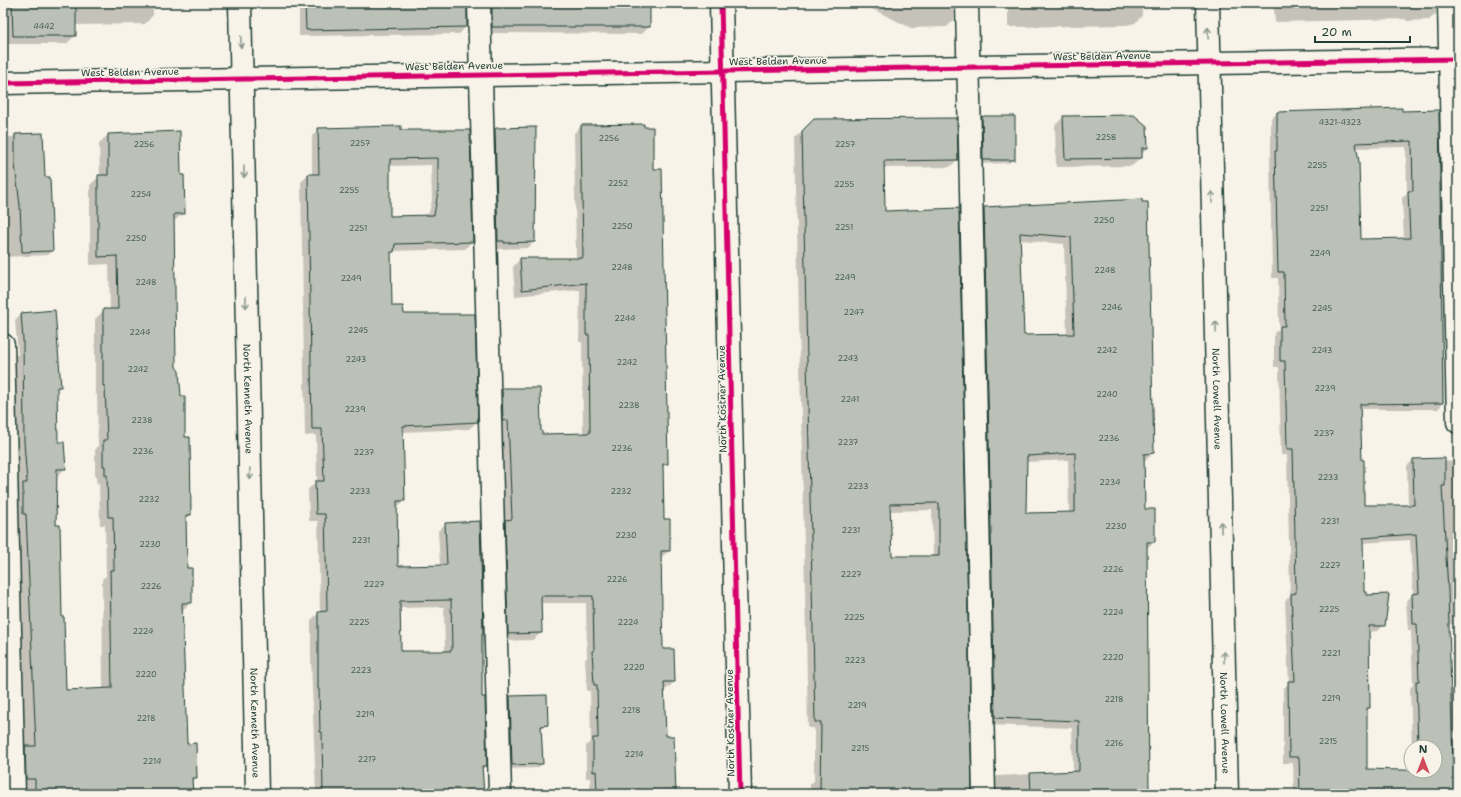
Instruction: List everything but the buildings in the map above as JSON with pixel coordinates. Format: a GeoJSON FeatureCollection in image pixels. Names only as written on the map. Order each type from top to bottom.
{"type":"FeatureCollection","features":[{"type":"Feature","properties":{"kind":"street","name":"North Kenneth Avenue"},"geometry":{"type":"LineString","coordinates":[[240,3],[257,794]]}},
{"type":"Feature","properties":{"kind":"street"},"geometry":{"type":"LineString","coordinates":[[480,3],[500,794]]}},
{"type":"Feature","properties":{"kind":"street","name":"North Kostner Avenue"},"geometry":{"type":"LineString","coordinates":[[721,3],[740,794]]}},
{"type":"Feature","properties":{"kind":"street"},"geometry":{"type":"LineString","coordinates":[[967,3],[984,794]]}},
{"type":"Feature","properties":{"kind":"street","name":"North Lowell Avenue"},"geometry":{"type":"LineString","coordinates":[[1208,3],[1227,794]]}},
{"type":"Feature","properties":{"kind":"street"},"geometry":{"type":"LineString","coordinates":[[1449,3],[1454,59],[1458,422]]}},
{"type":"Feature","properties":{"kind":"street","name":"West Belden Avenue"},"geometry":{"type":"LineString","coordinates":[[3,83],[1454,59]]}},
{"type":"Feature","properties":{"kind":"street"},"geometry":{"type":"LineString","coordinates":[[3,346],[14,794]]}},
{"type":"Feature","properties":{"kind":"cycle path"},"geometry":{"type":"LineString","coordinates":[[721,3],[740,794]]}},
{"type":"Feature","properties":{"kind":"cycle path"},"geometry":{"type":"LineString","coordinates":[[3,83],[1458,59]]}}]}
